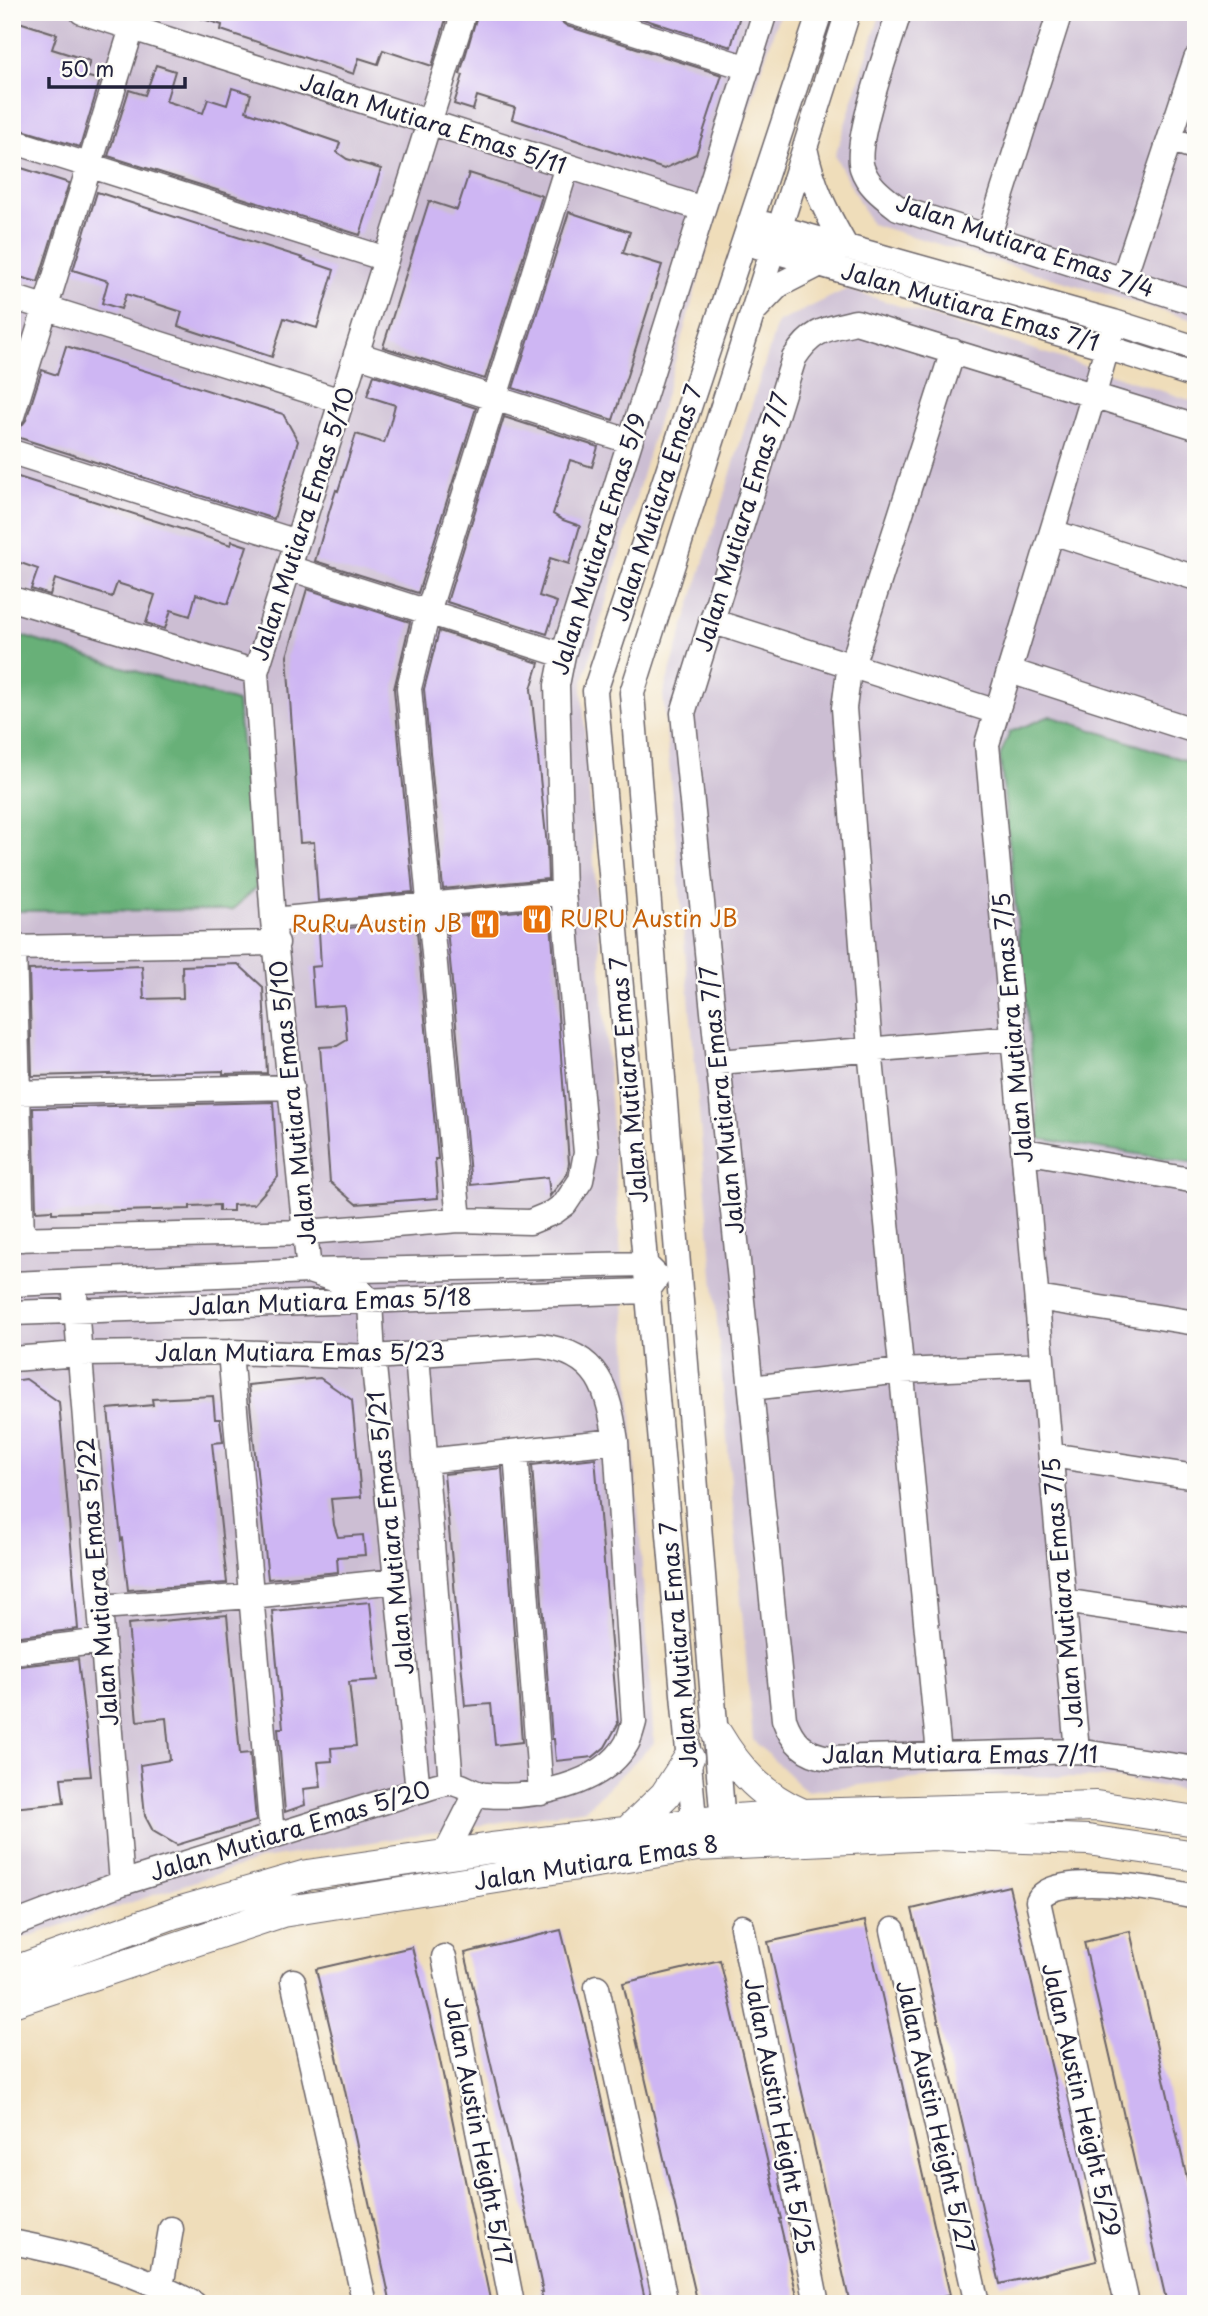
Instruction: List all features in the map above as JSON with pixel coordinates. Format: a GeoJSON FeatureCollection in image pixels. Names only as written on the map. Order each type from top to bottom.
{"type":"FeatureCollection","features":[{"type":"Feature","properties":{"kind":"main road"},"geometry":{"type":"LineString","coordinates":[[717,1734],[752,1783],[780,1804],[803,1814]]}},
{"type":"Feature","properties":{"kind":"main road"},"geometry":{"type":"LineString","coordinates":[[627,1832],[665,1795],[689,1758]]}},
{"type":"Feature","properties":{"kind":"main road","name":"Jalan Mutiara Emas 8"},"geometry":{"type":"LineString","coordinates":[[12,2003],[282,1912],[803,1814],[1096,1806],[1196,1821]]}},
{"type":"Feature","properties":{"kind":"main road","name":"Jalan Mutiara Emas 8"},"geometry":{"type":"LineString","coordinates":[[12,1972],[175,1913],[307,1875],[627,1832],[1088,1840],[1196,1856]]}},
{"type":"Feature","properties":{"kind":"street","name":"Jalan Mutiara Emas 5/11"},"geometry":{"type":"LineString","coordinates":[[82,12],[143,24],[430,122],[704,209]]}},
{"type":"Feature","properties":{"kind":"street","name":"Jalan Mutiara Emas 5/10"},"geometry":{"type":"LineString","coordinates":[[310,1271],[275,931],[256,672],[464,12]]}},
{"type":"Feature","properties":{"kind":"street"},"geometry":{"type":"LineString","coordinates":[[571,12],[748,68]]}},
{"type":"Feature","properties":{"kind":"street","name":"Jalan Mutiara Emas 5/9"},"geometry":{"type":"LineString","coordinates":[[17,1239],[306,1232],[459,1220],[530,1222],[554,1212],[575,1191],[584,1169],[586,1153],[563,892],[556,691],[563,655],[629,440],[765,12]]}},
{"type":"Feature","properties":{"kind":"street","name":"Jalan Mutiara Emas 7"},"geometry":{"type":"LineString","coordinates":[[710,1833],[689,1758],[650,1277],[595,691],[820,12]]}},
{"type":"Feature","properties":{"kind":"street","name":"Jalan Mutiara Emas 7"},"geometry":{"type":"LineString","coordinates":[[710,1833],[717,1734],[632,693],[848,12]]}},
{"type":"Feature","properties":{"kind":"street","name":"Jalan Mutiara Emas 7/4"},"geometry":{"type":"LineString","coordinates":[[900,12],[860,140],[862,168],[874,189],[898,208],[1196,303]]}},
{"type":"Feature","properties":{"kind":"street"},"geometry":{"type":"LineString","coordinates":[[988,238],[1060,12]]}},
{"type":"Feature","properties":{"kind":"street"},"geometry":{"type":"LineString","coordinates":[[12,416],[90,165],[143,24]]}},
{"type":"Feature","properties":{"kind":"street"},"geometry":{"type":"LineString","coordinates":[[1124,280],[1196,59]]}},
{"type":"Feature","properties":{"kind":"street"},"geometry":{"type":"LineString","coordinates":[[1170,139],[1196,148]]}},
{"type":"Feature","properties":{"kind":"street"},"geometry":{"type":"LineString","coordinates":[[12,141],[386,259]]}},
{"type":"Feature","properties":{"kind":"street"},"geometry":{"type":"LineString","coordinates":[[804,147],[812,180],[825,211],[846,247]]}},
{"type":"Feature","properties":{"kind":"street"},"geometry":{"type":"LineString","coordinates":[[459,1220],[408,694],[428,612],[566,166]]}},
{"type":"Feature","properties":{"kind":"street","name":"Jalan Mutiara Emas 7/1"},"geometry":{"type":"LineString","coordinates":[[747,231],[776,239],[846,247],[1114,322],[1196,348]]}},
{"type":"Feature","properties":{"kind":"street","name":"Jalan Mutiara Emas 7/1"},"geometry":{"type":"LineString","coordinates":[[776,239],[820,264],[1106,347],[1196,376]]}},
{"type":"Feature","properties":{"kind":"street"},"geometry":{"type":"LineString","coordinates":[[753,312],[779,285],[820,264]]}},
{"type":"Feature","properties":{"kind":"street"},"geometry":{"type":"LineString","coordinates":[[12,297],[341,401]]}},
{"type":"Feature","properties":{"kind":"street","name":"Jalan Mutiara Emas 7/7"},"geometry":{"type":"LineString","coordinates":[[784,1719],[683,713],[794,358],[804,342],[821,330],[856,322],[1196,427]]}},
{"type":"Feature","properties":{"kind":"street","name":"Jalan Mutiara Emas 7/5"},"geometry":{"type":"LineString","coordinates":[[1077,1751],[988,744],[1114,322]]}},
{"type":"Feature","properties":{"kind":"street"},"geometry":{"type":"LineString","coordinates":[[939,1754],[870,1048],[844,708],[848,678],[953,351]]}},
{"type":"Feature","properties":{"kind":"street"},"geometry":{"type":"LineString","coordinates":[[356,354],[629,440]]}},
{"type":"Feature","properties":{"kind":"street"},"geometry":{"type":"LineString","coordinates":[[12,452],[297,542]]}},
{"type":"Feature","properties":{"kind":"street"},"geometry":{"type":"LineString","coordinates":[[1052,532],[1196,578]]}},
{"type":"Feature","properties":{"kind":"street"},"geometry":{"type":"LineString","coordinates":[[289,568],[563,655]]}},
{"type":"Feature","properties":{"kind":"street"},"geometry":{"type":"LineString","coordinates":[[12,598],[256,672]]}},
{"type":"Feature","properties":{"kind":"street"},"geometry":{"type":"LineString","coordinates":[[711,621],[997,712]]}},
{"type":"Feature","properties":{"kind":"street"},"geometry":{"type":"LineString","coordinates":[[1010,671],[1196,731]]}},
{"type":"Feature","properties":{"kind":"street"},"geometry":{"type":"LineString","coordinates":[[17,1239],[13,948],[275,931],[430,905],[563,892]]}},
{"type":"Feature","properties":{"kind":"street"},"geometry":{"type":"LineString","coordinates":[[718,1062],[1014,1038]]}},
{"type":"Feature","properties":{"kind":"street"},"geometry":{"type":"LineString","coordinates":[[15,1093],[291,1087]]}},
{"type":"Feature","properties":{"kind":"street"},"geometry":{"type":"LineString","coordinates":[[1025,1151],[1196,1181]]}},
{"type":"Feature","properties":{"kind":"street"},"geometry":{"type":"LineString","coordinates":[[676,1244],[650,1277],[671,1294],[681,1313]]}},
{"type":"Feature","properties":{"kind":"street"},"geometry":{"type":"LineString","coordinates":[[310,1271],[355,1286],[370,1301]]}},
{"type":"Feature","properties":{"kind":"street","name":"Jalan Mutiara Emas 5/18"},"geometry":{"type":"LineString","coordinates":[[12,1284],[310,1271],[650,1277]]}},
{"type":"Feature","properties":{"kind":"street","name":"Jalan Mutiara Emas 5/18"},"geometry":{"type":"LineString","coordinates":[[12,1313],[370,1301],[650,1277]]}},
{"type":"Feature","properties":{"kind":"street","name":"Jalan Mutiara Emas 5/22"},"geometry":{"type":"LineString","coordinates":[[74,1281],[122,1883]]}},
{"type":"Feature","properties":{"kind":"street"},"geometry":{"type":"LineString","coordinates":[[1037,1298],[1196,1323]]}},
{"type":"Feature","properties":{"kind":"street","name":"Jalan Mutiara Emas 5/21"},"geometry":{"type":"LineString","coordinates":[[370,1301],[373,1357],[418,1791]]}},
{"type":"Feature","properties":{"kind":"street","name":"Jalan Mutiara Emas 5/23"},"geometry":{"type":"LineString","coordinates":[[12,1359],[80,1354],[230,1352],[373,1357],[540,1346],[576,1357],[587,1365],[603,1384],[608,1396]]}},
{"type":"Feature","properties":{"kind":"street"},"geometry":{"type":"LineString","coordinates":[[230,1352],[272,1836]]}},
{"type":"Feature","properties":{"kind":"street"},"geometry":{"type":"LineString","coordinates":[[417,1354],[451,1783]]}},
{"type":"Feature","properties":{"kind":"street"},"geometry":{"type":"LineString","coordinates":[[751,1388],[901,1371],[1042,1365]]}},
{"type":"Feature","properties":{"kind":"street","name":"Jalan Mutiara Emas 5/20"},"geometry":{"type":"LineString","coordinates":[[12,1925],[122,1883],[418,1791],[451,1783],[477,1794],[493,1796],[541,1793],[580,1781],[609,1764],[627,1743],[634,1722],[616,1441],[608,1396]]}},
{"type":"Feature","properties":{"kind":"street"},"geometry":{"type":"LineString","coordinates":[[425,1461],[616,1441]]}},
{"type":"Feature","properties":{"kind":"street"},"geometry":{"type":"LineString","coordinates":[[516,1452],[541,1793]]}},
{"type":"Feature","properties":{"kind":"street"},"geometry":{"type":"LineString","coordinates":[[1051,1455],[1196,1477]]}},
{"type":"Feature","properties":{"kind":"street"},"geometry":{"type":"LineString","coordinates":[[100,1607],[251,1597],[396,1581]]}},
{"type":"Feature","properties":{"kind":"street"},"geometry":{"type":"LineString","coordinates":[[1064,1601],[1196,1621]]}},
{"type":"Feature","properties":{"kind":"street"},"geometry":{"type":"LineString","coordinates":[[12,1651],[103,1641]]}},
{"type":"Feature","properties":{"kind":"street","name":"Jalan Mutiara Emas 7/11"},"geometry":{"type":"LineString","coordinates":[[784,1719],[795,1742],[806,1752],[830,1758],[1077,1751],[1196,1769]]}},
{"type":"Feature","properties":{"kind":"street"},"geometry":{"type":"LineString","coordinates":[[445,1855],[477,1794]]}},
{"type":"Feature","properties":{"kind":"street","name":"Jalan Austin Height 5/29"},"geometry":{"type":"LineString","coordinates":[[1127,2304],[1038,1906],[1040,1896],[1049,1890],[1089,1884],[1127,1885],[1196,1897]]}},
{"type":"Feature","properties":{"kind":"street","name":"Jalan Austin Height 5/25"},"geometry":{"type":"LineString","coordinates":[[741,1927],[817,2304]]}},
{"type":"Feature","properties":{"kind":"street","name":"Jalan Austin Height 5/27"},"geometry":{"type":"LineString","coordinates":[[893,1930],[976,2304]]}},
{"type":"Feature","properties":{"kind":"street","name":"Jalan Austin Height 5/17"},"geometry":{"type":"LineString","coordinates":[[444,1957],[512,2304]]}},
{"type":"Feature","properties":{"kind":"street"},"geometry":{"type":"LineString","coordinates":[[293,1981],[365,2304]]}},
{"type":"Feature","properties":{"kind":"street"},"geometry":{"type":"LineString","coordinates":[[597,1987],[666,2304]]}},
{"type":"Feature","properties":{"kind":"street"},"geometry":{"type":"LineString","coordinates":[[161,2287],[171,2228]]}},
{"type":"Feature","properties":{"kind":"street"},"geometry":{"type":"LineString","coordinates":[[12,2242],[51,2249],[107,2266],[161,2287],[194,2304]]}},
{"type":"Feature","properties":{"kind":"shaded area"},"geometry":{"type":"Polygon","coordinates":[[[12,12],[780,12],[735,152],[582,686],[654,1743],[586,1809],[262,1859],[12,1942],[12,911],[232,910],[237,702],[12,633],[12,12]]]}},
{"type":"Feature","properties":{"kind":"shaded area"},"geometry":{"type":"Polygon","coordinates":[[[881,12],[1196,12],[1196,321],[871,224],[835,156],[881,12]]]}},
{"type":"Feature","properties":{"kind":"shaded area"},"geometry":{"type":"Polygon","coordinates":[[[847,289],[1196,402],[1196,764],[1050,716],[1040,1139],[1196,1163],[1196,1792],[1114,1778],[951,1775],[806,1791],[753,1740],[663,694],[777,323],[847,289]]]}},
{"type":"Feature","properties":{"kind":"green space"},"geometry":{"type":"Polygon","coordinates":[[[12,633],[237,702],[256,888],[232,910],[12,911],[12,633]]]}},
{"type":"Feature","properties":{"kind":"green space"},"geometry":{"type":"Polygon","coordinates":[[[1050,716],[1196,764],[1196,1163],[1040,1139],[1000,756],[1010,732],[1050,716]]]}},
{"type":"Feature","properties":{"kind":"building"},"geometry":{"type":"Polygon","coordinates":[[[192,12],[448,12],[432,66],[383,50],[378,64],[359,58],[354,74],[221,30],[222,25],[191,15],[192,12]]]}},
{"type":"Feature","properties":{"kind":"building"},"geometry":{"type":"Polygon","coordinates":[[[478,12],[557,12],[560,21],[567,26],[722,75],[696,154],[664,169],[512,119],[515,108],[477,96],[473,110],[454,104],[478,12]]]}},
{"type":"Feature","properties":{"kind":"building"},"geometry":{"type":"Polygon","coordinates":[[[621,12],[741,12],[731,47],[621,12]]]}},
{"type":"Feature","properties":{"kind":"building"},"geometry":{"type":"Polygon","coordinates":[[[19,22],[57,34],[52,49],[90,61],[85,76],[100,80],[80,147],[12,127],[12,43],[19,22]]]}},
{"type":"Feature","properties":{"kind":"building"},"geometry":{"type":"Polygon","coordinates":[[[156,65],[175,71],[166,101],[203,113],[208,99],[227,105],[232,88],[251,94],[246,111],[340,143],[337,152],[347,159],[381,169],[360,235],[108,156],[129,90],[145,95],[156,65]]]}},
{"type":"Feature","properties":{"kind":"building"},"geometry":{"type":"Polygon","coordinates":[[[12,165],[69,183],[38,282],[12,275],[12,165]]]}},
{"type":"Feature","properties":{"kind":"building"},"geometry":{"type":"Polygon","coordinates":[[[469,173],[542,196],[485,379],[383,347],[429,201],[457,210],[469,173]]]}},
{"type":"Feature","properties":{"kind":"building"},"geometry":{"type":"Polygon","coordinates":[[[97,192],[334,270],[317,328],[284,318],[272,357],[178,326],[182,312],[126,294],[121,309],[102,303],[108,281],[73,270],[97,192]]]}},
{"type":"Feature","properties":{"kind":"building"},"geometry":{"type":"Polygon","coordinates":[[[569,212],[630,232],[623,253],[662,265],[613,420],[513,388],[569,212]]]}},
{"type":"Feature","properties":{"kind":"building"},"geometry":{"type":"Polygon","coordinates":[[[66,346],[283,414],[298,441],[274,519],[17,437],[26,420],[42,370],[57,375],[66,346]]]}},
{"type":"Feature","properties":{"kind":"building"},"geometry":{"type":"Polygon","coordinates":[[[374,375],[476,408],[418,593],[315,561],[356,434],[384,443],[395,405],[367,396],[374,375]]]}},
{"type":"Feature","properties":{"kind":"building"},"geometry":{"type":"Polygon","coordinates":[[[504,417],[598,447],[592,467],[570,460],[553,514],[580,526],[569,564],[550,558],[539,596],[557,602],[547,634],[447,602],[504,417]]]}},
{"type":"Feature","properties":{"kind":"building"},"geometry":{"type":"Polygon","coordinates":[[[12,475],[231,545],[232,541],[247,546],[228,604],[196,594],[190,616],[171,610],[165,629],[146,623],[155,595],[117,583],[112,597],[55,579],[50,595],[31,589],[38,569],[12,560],[12,475]]]}},
{"type":"Feature","properties":{"kind":"building"},"geometry":{"type":"Polygon","coordinates":[[[307,589],[410,622],[394,689],[413,892],[318,901],[314,842],[300,843],[287,656],[307,589]]]}},
{"type":"Feature","properties":{"kind":"building"},"geometry":{"type":"Polygon","coordinates":[[[439,631],[539,663],[531,689],[548,879],[443,889],[424,689],[439,631]]]}},
{"type":"Feature","properties":{"kind":"building"},"geometry":{"type":"Polygon","coordinates":[[[550,908],[569,1163],[567,1174],[550,1196],[548,1177],[471,1185],[446,918],[550,908]]]}},
{"type":"Feature","properties":{"kind":"building"},"geometry":{"type":"Polygon","coordinates":[[[416,921],[438,1159],[435,1159],[438,1198],[356,1204],[330,1182],[320,1047],[337,1046],[347,1040],[344,1005],[314,1007],[311,967],[321,966],[319,931],[416,921]]]}},
{"type":"Feature","properties":{"kind":"building"},"geometry":{"type":"Polygon","coordinates":[[[238,964],[263,987],[267,1073],[223,1074],[223,1071],[32,1076],[29,970],[142,966],[144,999],[183,998],[182,966],[238,964]]]}},
{"type":"Feature","properties":{"kind":"building"},"geometry":{"type":"Polygon","coordinates":[[[273,1102],[278,1177],[254,1204],[233,1205],[233,1211],[219,1211],[219,1205],[190,1206],[190,1209],[52,1213],[52,1210],[36,1211],[33,1108],[273,1102]]]}},
{"type":"Feature","properties":{"kind":"building"},"geometry":{"type":"Polygon","coordinates":[[[320,1378],[352,1400],[361,1497],[331,1499],[338,1537],[363,1535],[365,1555],[337,1557],[338,1572],[268,1579],[248,1385],[320,1378]]]}},
{"type":"Feature","properties":{"kind":"building"},"geometry":{"type":"Polygon","coordinates":[[[26,1379],[59,1402],[78,1629],[12,1637],[12,1381],[26,1379]]]}},
{"type":"Feature","properties":{"kind":"building"},"geometry":{"type":"Polygon","coordinates":[[[213,1396],[215,1419],[220,1419],[223,1442],[212,1443],[227,1583],[128,1590],[108,1409],[153,1405],[152,1399],[213,1396]]]}},
{"type":"Feature","properties":{"kind":"building"},"geometry":{"type":"Polygon","coordinates":[[[595,1458],[618,1724],[605,1747],[593,1757],[556,1761],[552,1739],[532,1465],[595,1458]]]}},
{"type":"Feature","properties":{"kind":"building"},"geometry":{"type":"Polygon","coordinates":[[[502,1468],[522,1742],[495,1745],[491,1704],[465,1706],[444,1474],[502,1468]]]}},
{"type":"Feature","properties":{"kind":"building"},"geometry":{"type":"Polygon","coordinates":[[[370,1602],[378,1680],[349,1682],[356,1746],[331,1748],[332,1761],[318,1762],[321,1787],[303,1789],[305,1805],[285,1812],[278,1728],[283,1728],[272,1611],[370,1602]]]}},
{"type":"Feature","properties":{"kind":"building"},"geometry":{"type":"Polygon","coordinates":[[[227,1615],[240,1754],[250,1753],[256,1821],[177,1845],[153,1831],[145,1816],[140,1765],[170,1760],[166,1718],[137,1721],[128,1624],[227,1615]]]}},
{"type":"Feature","properties":{"kind":"building"},"geometry":{"type":"Polygon","coordinates":[[[78,1659],[91,1776],[61,1778],[64,1803],[12,1808],[12,1667],[78,1659]]]}},
{"type":"Feature","properties":{"kind":"building"},"geometry":{"type":"Polygon","coordinates":[[[1009,1886],[1097,2261],[1000,2284],[912,1909],[1009,1886]]]}},
{"type":"Feature","properties":{"kind":"building"},"geometry":{"type":"Polygon","coordinates":[[[865,1921],[950,2295],[915,2304],[850,2304],[768,1942],[865,1921]]]}},
{"type":"Feature","properties":{"kind":"building"},"geometry":{"type":"Polygon","coordinates":[[[561,1930],[587,2033],[646,2304],[544,2304],[541,2292],[531,2236],[465,1953],[561,1930]]]}},
{"type":"Feature","properties":{"kind":"building"},"geometry":{"type":"Polygon","coordinates":[[[1130,1931],[1196,2217],[1196,2304],[1167,2304],[1084,1942],[1130,1931]]]}},
{"type":"Feature","properties":{"kind":"building"},"geometry":{"type":"Polygon","coordinates":[[[412,1947],[437,2046],[491,2304],[391,2304],[316,1969],[412,1947]]]}},
{"type":"Feature","properties":{"kind":"building"},"geometry":{"type":"Polygon","coordinates":[[[720,1960],[799,2304],[698,2304],[623,1983],[720,1960]]]}},
{"type":"Feature","properties":{"kind":"place","name":"RURU Austin JB"},"geometry":{"type":"Point","coordinates":[537,919]}},
{"type":"Feature","properties":{"kind":"place","name":"RuRu Austin JB"},"geometry":{"type":"Point","coordinates":[485,924]}}]}
